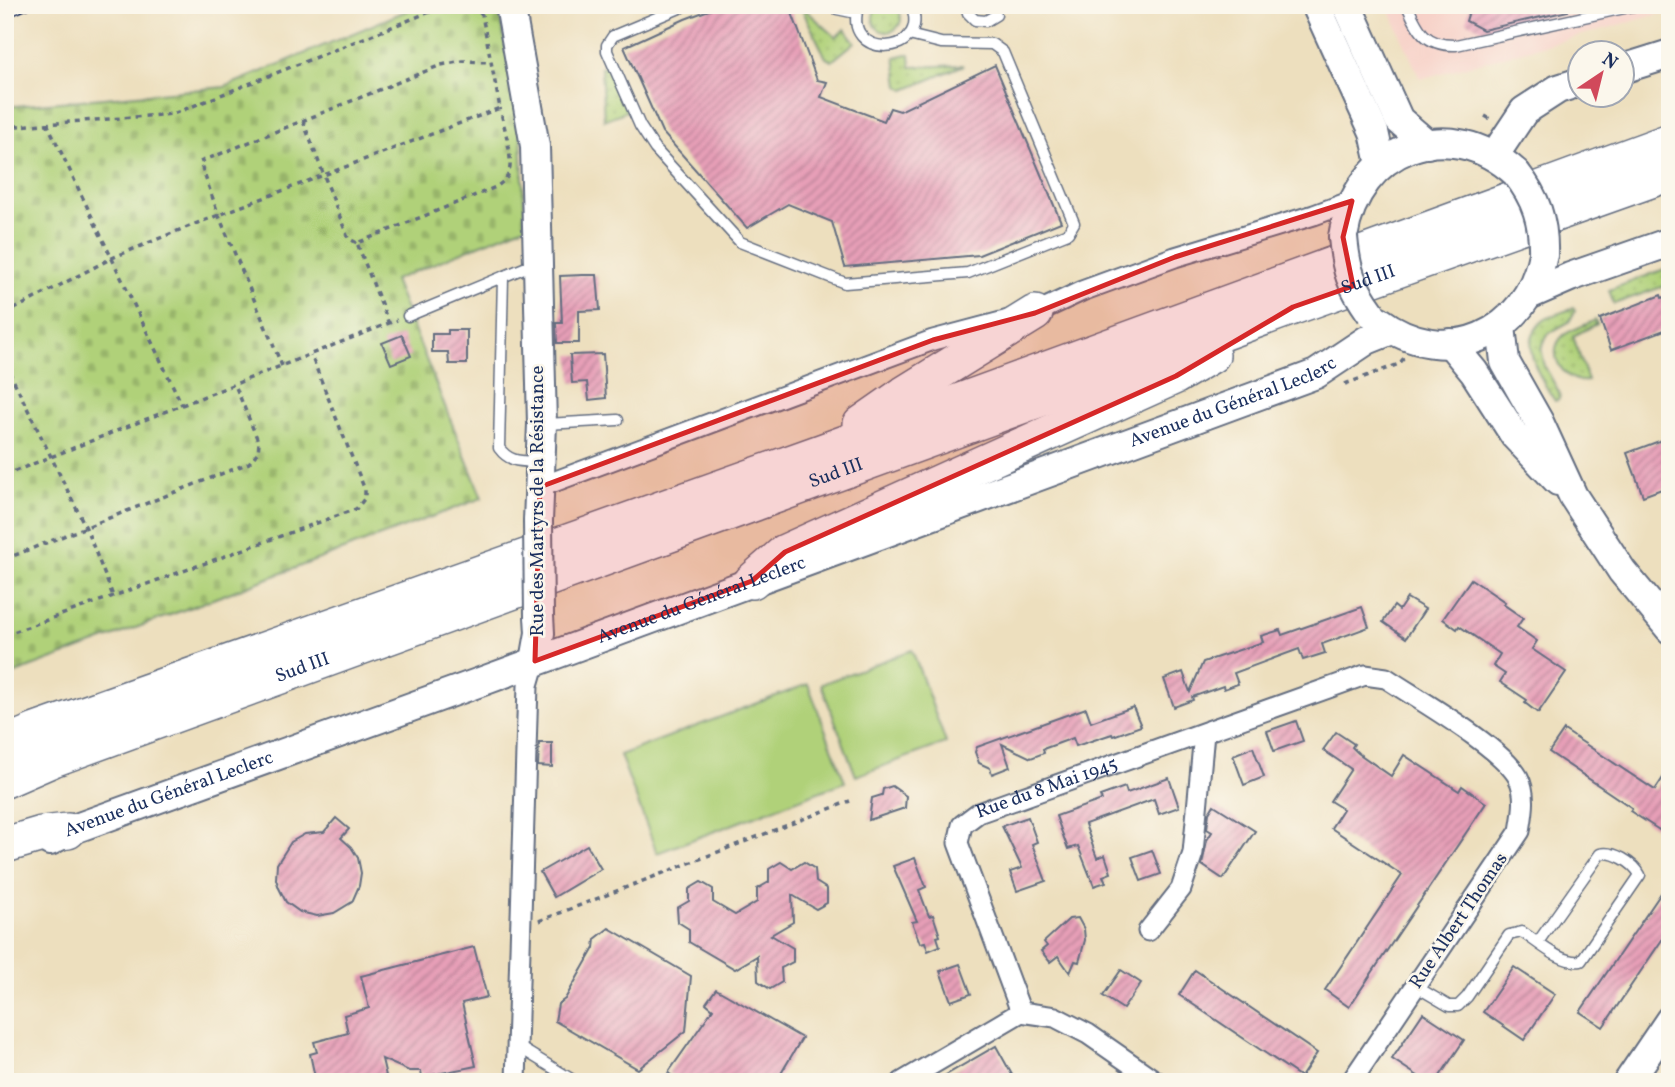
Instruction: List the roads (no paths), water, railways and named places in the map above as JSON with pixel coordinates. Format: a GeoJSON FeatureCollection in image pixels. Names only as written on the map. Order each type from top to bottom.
{"type":"FeatureCollection","features":[{"type":"Feature","properties":{"kind":"highway","name":"Sud III"},"geometry":{"type":"LineString","coordinates":[[5,744],[821,452],[1670,141]]}},
{"type":"Feature","properties":{"kind":"highway","name":"Sud III"},"geometry":{"type":"LineString","coordinates":[[5,780],[66,754],[1293,307],[1670,173]]}},
{"type":"Feature","properties":{"kind":"highway"},"geometry":{"type":"LineString","coordinates":[[752,581],[785,551],[1176,376],[1293,307]]}},
{"type":"Feature","properties":{"kind":"highway"},"geometry":{"type":"LineString","coordinates":[[821,452],[904,394],[1035,313]]}},
{"type":"Feature","properties":{"kind":"highway"},"geometry":{"type":"LineString","coordinates":[[5,845],[42,834],[68,831]]}},
{"type":"Feature","properties":{"kind":"street","name":"Rue des Martyrs de la Résistance"},"geometry":{"type":"LineString","coordinates":[[510,5],[535,146],[542,424],[538,521],[540,633],[528,685],[516,1082]]}},
{"type":"Feature","properties":{"kind":"street"},"geometry":{"type":"LineString","coordinates":[[1316,5],[1374,132],[1381,164]]}},
{"type":"Feature","properties":{"kind":"street"},"geometry":{"type":"LineString","coordinates":[[1347,5],[1399,120],[1427,144]]}},
{"type":"Feature","properties":{"kind":"street"},"geometry":{"type":"LineString","coordinates":[[1636,65],[1670,54]]}},
{"type":"Feature","properties":{"kind":"street"},"geometry":{"type":"LineString","coordinates":[[1494,156],[1524,111],[1566,86]]}},
{"type":"Feature","properties":{"kind":"street"},"geometry":{"type":"LineString","coordinates":[[1427,144],[1460,144],[1494,156],[1516,173],[1535,202],[1542,228],[1544,254],[1531,293],[1517,312],[1501,326],[1468,341],[1422,341],[1382,321],[1355,290],[1348,275],[1343,237],[1352,201],[1365,180],[1381,164],[1402,151],[1427,144]]}},
{"type":"Feature","properties":{"kind":"street"},"geometry":{"type":"LineString","coordinates":[[541,475],[933,340],[1035,313],[1082,291],[1175,257],[1352,201]]}},
{"type":"Feature","properties":{"kind":"street"},"geometry":{"type":"LineString","coordinates":[[1531,293],[1670,242]]}},
{"type":"Feature","properties":{"kind":"street","name":"Avenue du Général Leclerc"},"geometry":{"type":"LineString","coordinates":[[5,859],[48,843],[68,831],[1316,374],[1367,340],[1382,321]]}},
{"type":"Feature","properties":{"kind":"street"},"geometry":{"type":"LineString","coordinates":[[1501,326],[1505,362],[1539,422],[1573,496],[1622,571],[1670,629]]}},
{"type":"Feature","properties":{"kind":"street"},"geometry":{"type":"LineString","coordinates":[[1450,343],[1474,372],[1515,436],[1573,496]]}},
{"type":"Feature","properties":{"kind":"street","name":"Rue du 8 Mai 1945"},"geometry":{"type":"LineString","coordinates":[[1021,1012],[958,843],[962,825],[978,813],[1365,675],[1386,678],[1499,754]]}},
{"type":"Feature","properties":{"kind":"street"},"geometry":{"type":"LineString","coordinates":[[1148,931],[1181,889],[1193,853],[1203,733]]}},
{"type":"Feature","properties":{"kind":"street","name":"Rue Albert Thomas"},"geometry":{"type":"LineString","coordinates":[[1351,1082],[1520,831],[1525,805],[1518,778],[1499,754]]}},
{"type":"Feature","properties":{"kind":"street"},"geometry":{"type":"LineString","coordinates":[[902,1082],[1021,1012],[1055,1017],[1087,1034],[1157,1082]]}},
{"type":"Feature","properties":{"kind":"street"},"geometry":{"type":"LineString","coordinates":[[1628,1082],[1670,1020]]}},
{"type":"Feature","properties":{"kind":"lane"},"geometry":{"type":"LineString","coordinates":[[687,5],[613,36],[607,45],[607,51],[640,126],[655,149],[740,242],[845,284],[968,273],[1068,233],[1073,223],[1003,52],[992,44],[941,43],[909,35]]}},
{"type":"Feature","properties":{"kind":"lane"},"geometry":{"type":"LineString","coordinates":[[833,5],[837,9],[858,9],[859,32],[874,45],[893,46],[909,35],[915,6]]}},
{"type":"Feature","properties":{"kind":"lane"},"geometry":{"type":"LineString","coordinates":[[966,5],[968,13],[975,20],[986,21],[996,15]]}},
{"type":"Feature","properties":{"kind":"lane"},"geometry":{"type":"LineString","coordinates":[[1407,5],[1424,36],[1443,46],[1638,5]]}},
{"type":"Feature","properties":{"kind":"lane"},"geometry":{"type":"LineString","coordinates":[[408,316],[536,263]]}},
{"type":"Feature","properties":{"kind":"lane"},"geometry":{"type":"LineString","coordinates":[[503,277],[499,448],[505,457],[541,475]]}},
{"type":"Feature","properties":{"kind":"lane"},"geometry":{"type":"LineString","coordinates":[[542,424],[618,420]]}},
{"type":"Feature","properties":{"kind":"lane"},"geometry":{"type":"LineString","coordinates":[[1415,986],[1449,1006],[1458,1006],[1509,935],[1522,932],[1570,963],[1581,961],[1640,875],[1637,869],[1613,853],[1601,854],[1538,942]]}},
{"type":"Feature","properties":{"kind":"lane"},"geometry":{"type":"LineString","coordinates":[[517,1046],[576,1082]]}},
{"type":"Feature","properties":{"kind":"railway"},"geometry":{"type":"LineString","coordinates":[[5,15],[29,5]]}}]}
